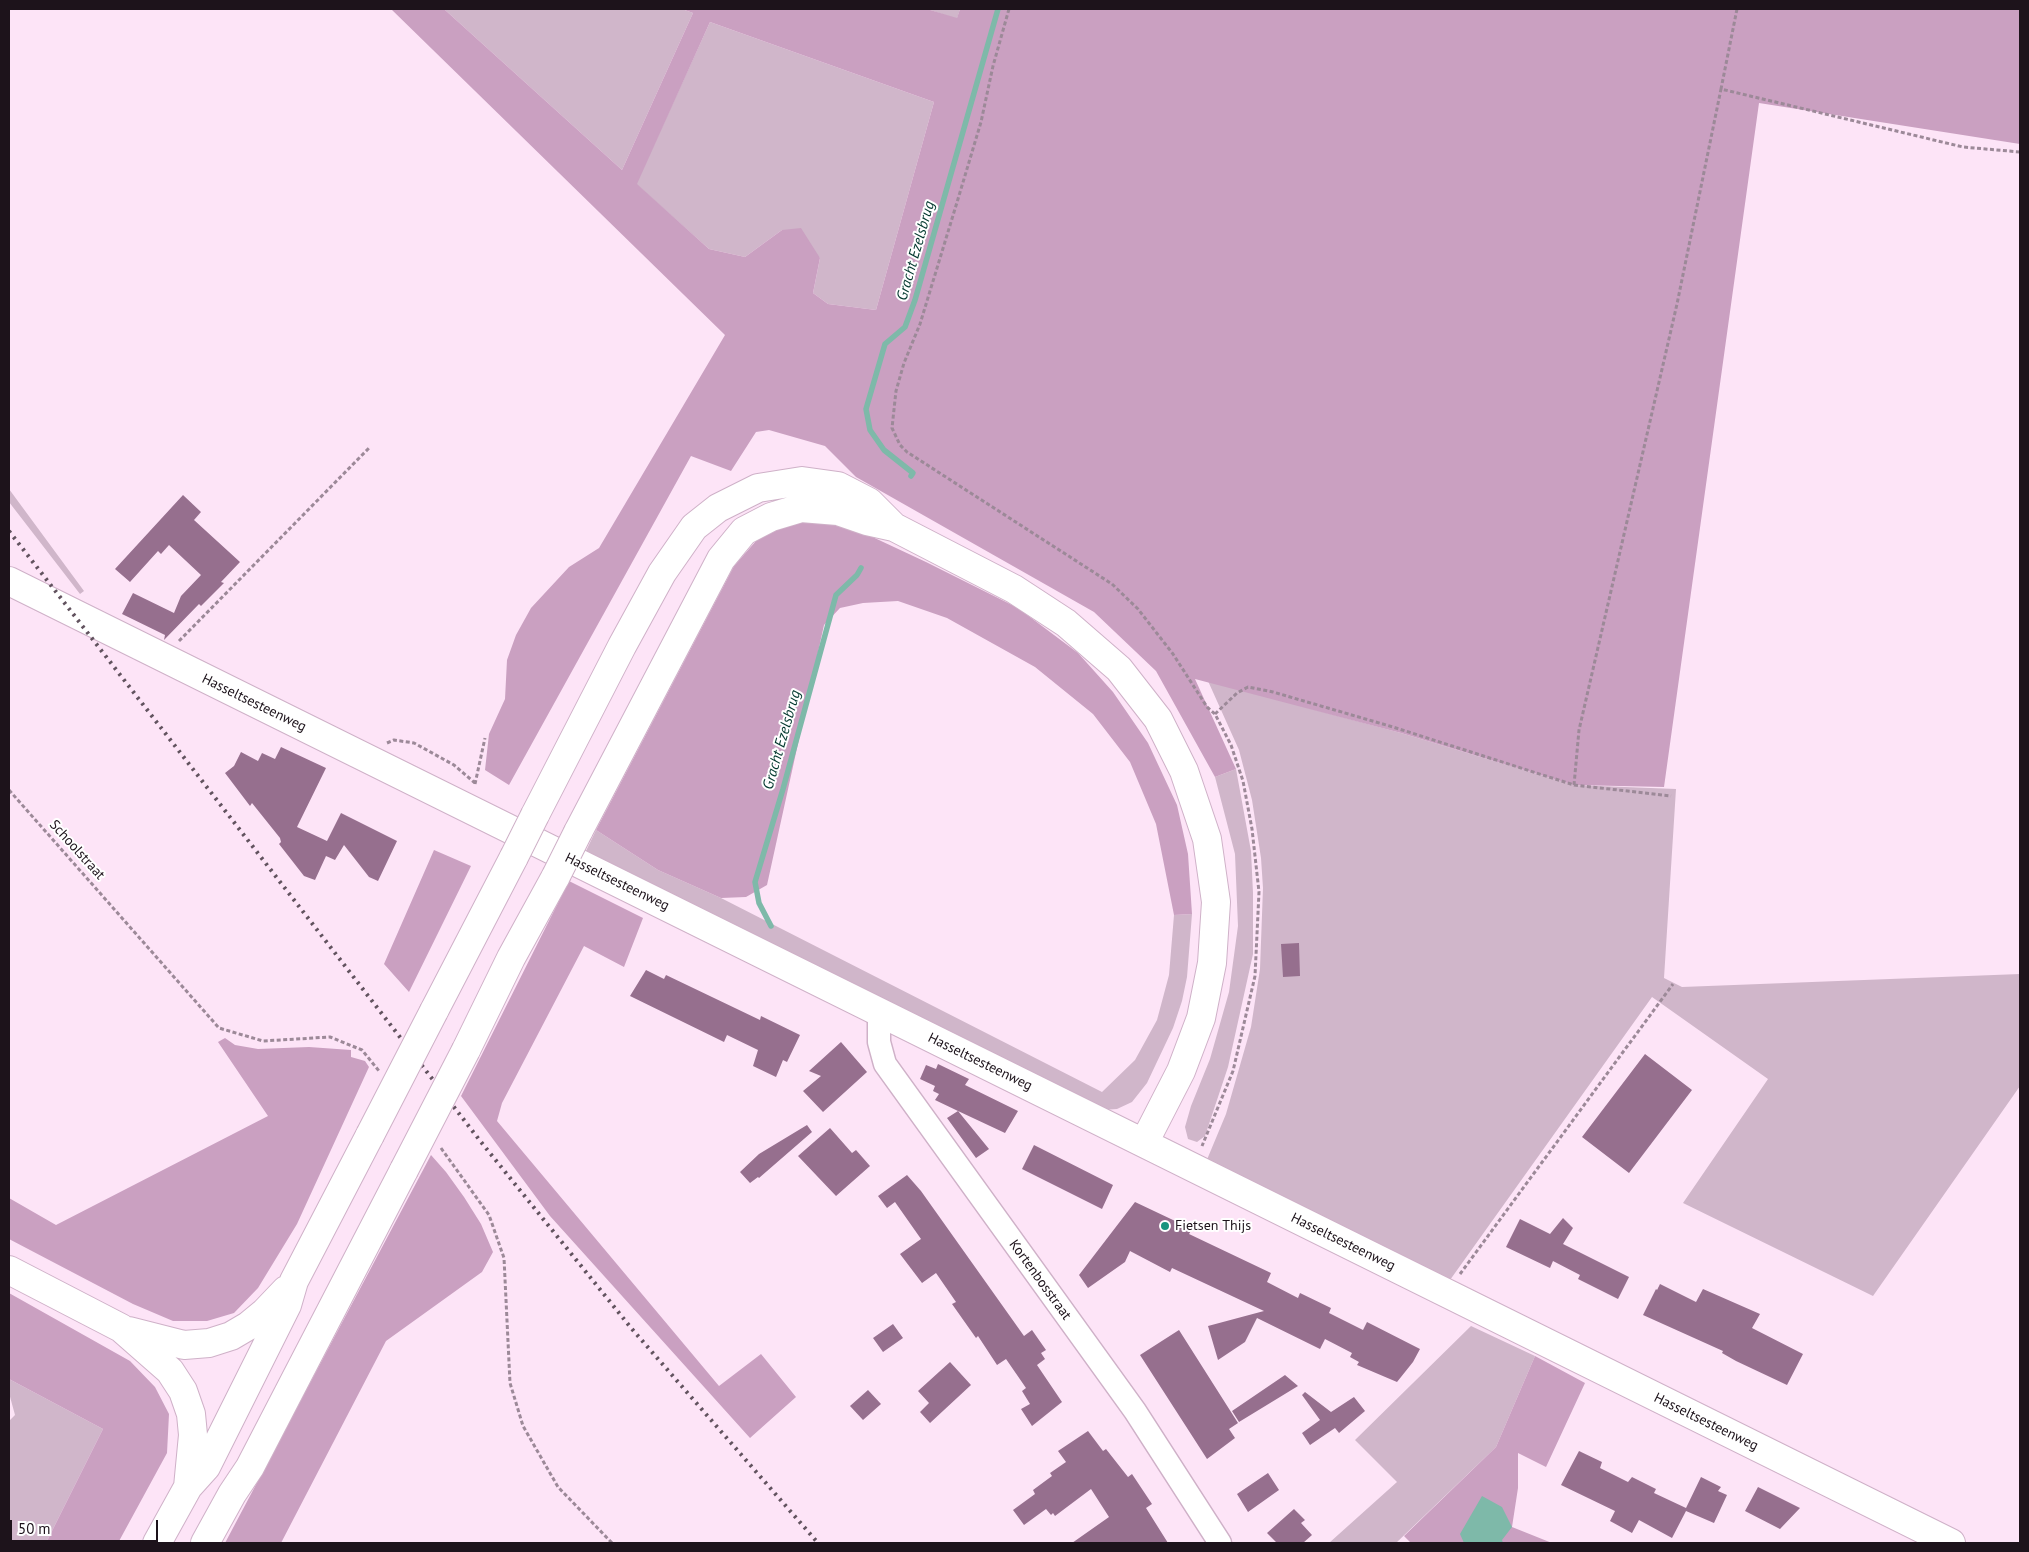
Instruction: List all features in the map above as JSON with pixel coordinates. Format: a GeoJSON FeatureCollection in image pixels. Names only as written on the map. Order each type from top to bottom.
{"type":"FeatureCollection","features":[{"type":"Feature","properties":{"kind":"main road"},"geometry":{"type":"LineString","coordinates":[[157,1543],[188,1487],[206,1467],[287,1305],[294,1281],[622,646],[662,573],[694,527],[718,508],[758,488],[802,481],[838,486],[869,502],[894,527]]}},
{"type":"Feature","properties":{"kind":"main road"},"geometry":{"type":"LineString","coordinates":[[205,1543],[232,1494],[250,1467],[466,1050],[511,958],[556,876],[721,559],[744,531],[771,517],[801,508],[838,510],[867,521],[894,527],[1014,589],[1066,623],[1120,669],[1158,719],[1184,771],[1208,839],[1216,902],[1212,963],[1201,1018],[1181,1071],[1144,1143]]}},
{"type":"Feature","properties":{"kind":"main road","name":"Hasseltsesteenweg"},"geometry":{"type":"LineString","coordinates":[[9,582],[358,754],[472,796],[879,1012],[1951,1543]]}},
{"type":"Feature","properties":{"kind":"main road"},"geometry":{"type":"LineString","coordinates":[[9,1270],[120,1328],[184,1345],[209,1343],[231,1336],[248,1326],[265,1312],[294,1281]]}},
{"type":"Feature","properties":{"kind":"main road"},"geometry":{"type":"LineString","coordinates":[[120,1328],[170,1371],[183,1391],[191,1414],[194,1435],[188,1487]]}},
{"type":"Feature","properties":{"kind":"street","name":"Kortenbosstraat"},"geometry":{"type":"LineString","coordinates":[[879,1012],[879,1042],[885,1064],[1135,1411],[1220,1543]]}},
{"type":"Feature","properties":{"kind":"path"},"geometry":{"type":"LineString","coordinates":[[1009,9],[993,66],[981,122],[920,324],[904,363],[896,391],[892,428],[900,445],[907,452],[1112,584],[1138,609],[1173,654],[1207,707],[1215,714],[1231,745],[1243,781],[1252,829],[1259,902],[1255,976],[1233,1071],[1193,1167]]}},
{"type":"Feature","properties":{"kind":"path"},"geometry":{"type":"LineString","coordinates":[[1574,785],[1580,730],[1677,304],[1737,9]]}},
{"type":"Feature","properties":{"kind":"path"},"geometry":{"type":"LineString","coordinates":[[1721,89],[1963,147],[2020,152]]}},
{"type":"Feature","properties":{"kind":"path"},"geometry":{"type":"LineString","coordinates":[[163,657],[369,448]]}},
{"type":"Feature","properties":{"kind":"path"},"geometry":{"type":"LineString","coordinates":[[1215,714],[1237,693],[1248,687],[1393,727],[1574,785],[1671,796]]}},
{"type":"Feature","properties":{"kind":"path"},"geometry":{"type":"LineString","coordinates":[[472,796],[485,738]]}},
{"type":"Feature","properties":{"kind":"path"},"geometry":{"type":"LineString","coordinates":[[358,754],[394,740],[414,743],[454,765],[472,796]]}},
{"type":"Feature","properties":{"kind":"path","name":"Schoolstraat"},"geometry":{"type":"LineString","coordinates":[[9,790],[219,1028],[263,1040],[330,1037],[362,1050],[380,1072]]}},
{"type":"Feature","properties":{"kind":"path"},"geometry":{"type":"LineString","coordinates":[[1446,1293],[1672,984]]}},
{"type":"Feature","properties":{"kind":"path"},"geometry":{"type":"LineString","coordinates":[[435,1141],[489,1215],[504,1258],[510,1383],[523,1426],[558,1487],[612,1543]]}},
{"type":"Feature","properties":{"kind":"shaded area"},"geometry":{"type":"Polygon","coordinates":[[[391,9],[444,9],[622,170],[693,13],[682,9],[927,9],[957,18],[960,9],[2020,9],[2020,144],[1759,103],[1664,787],[1574,785],[1401,733],[1195,679],[1236,769],[1215,777],[1156,671],[1094,612],[856,477],[825,446],[769,430],[756,432],[731,471],[691,456],[509,785],[485,770],[489,734],[505,699],[507,660],[516,635],[531,608],[569,567],[599,548],[725,335],[391,9]],[[710,22],[637,184],[709,249],[745,257],[782,230],[801,228],[820,258],[813,293],[828,304],[876,310],[934,102],[710,22]]]}},
{"type":"Feature","properties":{"kind":"shaded area"},"geometry":{"type":"Polygon","coordinates":[[[444,9],[682,9],[693,13],[622,170],[444,9]]]}},
{"type":"Feature","properties":{"kind":"shaded area"},"geometry":{"type":"Polygon","coordinates":[[[927,9],[960,9],[957,19],[927,9]]]}},
{"type":"Feature","properties":{"kind":"shaded area"},"geometry":{"type":"Polygon","coordinates":[[[710,22],[934,102],[876,310],[828,304],[813,293],[820,258],[782,230],[745,257],[709,249],[636,184],[710,22]]]}},
{"type":"Feature","properties":{"kind":"shaded area"},"geometry":{"type":"Polygon","coordinates":[[[9,489],[84,591],[80,594],[9,502],[9,489]]]}},
{"type":"Feature","properties":{"kind":"shaded area"},"geometry":{"type":"Polygon","coordinates":[[[807,519],[849,526],[926,562],[1018,608],[1078,653],[1113,692],[1148,743],[1177,805],[1188,854],[1192,914],[1174,915],[1156,824],[1130,762],[1093,714],[1035,667],[947,618],[898,601],[863,603],[840,608],[824,625],[767,885],[746,897],[721,898],[658,870],[596,830],[734,566],[756,541],[773,531],[807,519]]]}},
{"type":"Feature","properties":{"kind":"shaded area"},"geometry":{"type":"Polygon","coordinates":[[[1208,681],[1401,733],[1574,785],[1676,789],[1664,978],[1682,987],[2020,974],[2020,1086],[1873,1296],[1683,1203],[1768,1079],[1652,997],[1450,1280],[1206,1162],[1226,1114],[1251,1027],[1260,969],[1263,888],[1261,858],[1252,800],[1239,750],[1208,681]]]}},
{"type":"Feature","properties":{"kind":"shaded area"},"geometry":{"type":"Polygon","coordinates":[[[1236,769],[1251,851],[1253,954],[1228,1067],[1205,1136],[1197,1142],[1188,1139],[1185,1127],[1191,1106],[1210,1059],[1229,992],[1238,926],[1235,854],[1215,777],[1236,769]]]}},
{"type":"Feature","properties":{"kind":"shaded area"},"geometry":{"type":"Polygon","coordinates":[[[596,830],[658,870],[721,898],[1102,1092],[1135,1060],[1157,1020],[1169,975],[1174,915],[1192,914],[1187,977],[1182,1001],[1173,1028],[1147,1083],[1132,1102],[1117,1109],[1102,1110],[586,851],[596,830]]]}},
{"type":"Feature","properties":{"kind":"shaded area"},"geometry":{"type":"Polygon","coordinates":[[[434,850],[471,866],[409,992],[384,964],[434,850]]]}},
{"type":"Feature","properties":{"kind":"shaded area"},"geometry":{"type":"Polygon","coordinates":[[[569,881],[643,918],[624,967],[584,946],[502,1103],[497,1121],[719,1386],[761,1354],[796,1397],[750,1438],[550,1216],[461,1096],[569,881]]]}},
{"type":"Feature","properties":{"kind":"shaded area"},"geometry":{"type":"Polygon","coordinates":[[[225,1038],[235,1045],[258,1049],[309,1047],[351,1050],[351,1057],[365,1061],[369,1067],[297,1224],[258,1288],[234,1313],[207,1321],[173,1321],[133,1304],[9,1239],[9,1198],[56,1225],[268,1116],[218,1042],[225,1038]]]}},
{"type":"Feature","properties":{"kind":"shaded area"},"geometry":{"type":"Polygon","coordinates":[[[431,1155],[464,1197],[481,1224],[493,1252],[482,1272],[386,1341],[281,1543],[225,1543],[431,1155]]]}},
{"type":"Feature","properties":{"kind":"shaded area"},"geometry":{"type":"Polygon","coordinates":[[[9,1293],[130,1361],[155,1387],[169,1414],[167,1453],[118,1543],[46,1543],[103,1429],[9,1379],[9,1293]]]}},
{"type":"Feature","properties":{"kind":"shaded area"},"geometry":{"type":"Polygon","coordinates":[[[1471,1326],[1535,1356],[1496,1447],[1396,1543],[1329,1543],[1397,1482],[1355,1440],[1471,1326]]]}},
{"type":"Feature","properties":{"kind":"shaded area"},"geometry":{"type":"Polygon","coordinates":[[[1535,1356],[1585,1383],[1546,1467],[1518,1453],[1518,1488],[1512,1527],[1552,1543],[1411,1543],[1404,1536],[1496,1447],[1535,1356]]]}},
{"type":"Feature","properties":{"kind":"shaded area"},"geometry":{"type":"Polygon","coordinates":[[[9,1379],[103,1429],[46,1543],[9,1543],[9,1421],[15,1415],[9,1393],[9,1379]]]}},
{"type":"Feature","properties":{"kind":"shaded area"},"geometry":{"type":"Polygon","coordinates":[[[1482,1496],[1502,1507],[1512,1527],[1502,1540],[1503,1543],[1464,1543],[1460,1534],[1482,1496]]]}},
{"type":"Feature","properties":{"kind":"building"},"geometry":{"type":"Polygon","coordinates":[[[183,495],[201,512],[194,520],[240,562],[221,582],[224,583],[201,606],[199,604],[164,640],[165,635],[122,614],[133,593],[174,613],[181,596],[201,575],[169,545],[161,554],[158,551],[130,582],[115,569],[183,495]]]}},
{"type":"Feature","properties":{"kind":"building"},"geometry":{"type":"Polygon","coordinates":[[[281,747],[326,768],[297,827],[327,841],[341,813],[397,841],[378,881],[369,877],[344,845],[335,860],[326,856],[315,880],[304,876],[279,844],[281,842],[280,838],[252,803],[250,806],[225,773],[234,766],[241,752],[258,761],[262,753],[275,759],[281,747]]]}},
{"type":"Feature","properties":{"kind":"building"},"geometry":{"type":"Polygon","coordinates":[[[1299,943],[1300,976],[1283,977],[1281,944],[1299,943]]]}},
{"type":"Feature","properties":{"kind":"building"},"geometry":{"type":"Polygon","coordinates":[[[646,970],[664,979],[666,975],[760,1020],[761,1016],[800,1035],[787,1062],[783,1060],[776,1077],[753,1066],[758,1050],[727,1035],[724,1042],[630,996],[646,970]]]}},
{"type":"Feature","properties":{"kind":"building"},"geometry":{"type":"Polygon","coordinates":[[[841,1042],[867,1072],[823,1112],[803,1091],[821,1076],[809,1071],[841,1042]]]}},
{"type":"Feature","properties":{"kind":"building"},"geometry":{"type":"Polygon","coordinates":[[[1645,1054],[1692,1090],[1629,1173],[1582,1137],[1645,1054]]]}},
{"type":"Feature","properties":{"kind":"building"},"geometry":{"type":"Polygon","coordinates":[[[938,1064],[969,1079],[965,1085],[1018,1111],[1005,1133],[935,1100],[939,1094],[933,1091],[935,1086],[920,1079],[926,1065],[936,1069],[938,1064]]]}},
{"type":"Feature","properties":{"kind":"building"},"geometry":{"type":"Polygon","coordinates":[[[958,1111],[989,1149],[976,1158],[947,1118],[958,1111]]]}},
{"type":"Feature","properties":{"kind":"building"},"geometry":{"type":"Polygon","coordinates":[[[807,1125],[812,1132],[759,1178],[750,1183],[740,1172],[759,1154],[807,1125]]]}},
{"type":"Feature","properties":{"kind":"building"},"geometry":{"type":"Polygon","coordinates":[[[830,1128],[852,1153],[856,1150],[870,1166],[836,1196],[798,1156],[830,1128]]]}},
{"type":"Feature","properties":{"kind":"building"},"geometry":{"type":"Polygon","coordinates":[[[1034,1145],[1113,1185],[1102,1209],[1022,1169],[1034,1145]]]}},
{"type":"Feature","properties":{"kind":"building"},"geometry":{"type":"Polygon","coordinates":[[[907,1175],[921,1191],[1024,1336],[1032,1330],[1046,1350],[1041,1353],[1045,1359],[1037,1365],[1062,1402],[1032,1426],[1021,1409],[1030,1404],[1022,1391],[1026,1388],[1006,1359],[997,1365],[978,1336],[976,1338],[952,1304],[956,1302],[936,1273],[922,1283],[900,1254],[921,1239],[895,1202],[887,1208],[878,1196],[907,1175]]]}},
{"type":"Feature","properties":{"kind":"building"},"geometry":{"type":"Polygon","coordinates":[[[1135,1202],[1192,1229],[1189,1234],[1271,1273],[1267,1282],[1298,1298],[1300,1293],[1331,1308],[1329,1313],[1363,1330],[1367,1322],[1420,1349],[1413,1362],[1397,1382],[1357,1365],[1359,1362],[1350,1357],[1352,1353],[1325,1339],[1320,1349],[1257,1318],[1245,1342],[1218,1360],[1208,1326],[1264,1311],[1172,1268],[1170,1272],[1130,1251],[1125,1262],[1088,1288],[1079,1275],[1135,1202]]]}},
{"type":"Feature","properties":{"kind":"building"},"geometry":{"type":"Polygon","coordinates":[[[1563,1218],[1573,1228],[1563,1244],[1629,1277],[1618,1299],[1578,1279],[1580,1275],[1553,1261],[1550,1268],[1506,1247],[1520,1219],[1550,1234],[1563,1218]]]}},
{"type":"Feature","properties":{"kind":"building"},"geometry":{"type":"Polygon","coordinates":[[[1660,1284],[1696,1302],[1703,1289],[1760,1314],[1752,1328],[1803,1354],[1787,1385],[1736,1361],[1722,1353],[1723,1351],[1643,1315],[1660,1284]]]}},
{"type":"Feature","properties":{"kind":"building"},"geometry":{"type":"Polygon","coordinates":[[[893,1324],[903,1338],[883,1352],[873,1338],[893,1324]]]}},
{"type":"Feature","properties":{"kind":"building"},"geometry":{"type":"Polygon","coordinates":[[[1179,1330],[1238,1423],[1229,1429],[1235,1438],[1207,1459],[1140,1355],[1179,1330]]]}},
{"type":"Feature","properties":{"kind":"building"},"geometry":{"type":"Polygon","coordinates":[[[950,1362],[971,1385],[930,1423],[920,1412],[929,1403],[918,1391],[950,1362]]]}},
{"type":"Feature","properties":{"kind":"building"},"geometry":{"type":"Polygon","coordinates":[[[1285,1375],[1298,1386],[1239,1422],[1232,1411],[1285,1375]]]}},
{"type":"Feature","properties":{"kind":"building"},"geometry":{"type":"Polygon","coordinates":[[[868,1390],[881,1404],[863,1420],[850,1406],[868,1390]]]}},
{"type":"Feature","properties":{"kind":"building"},"geometry":{"type":"Polygon","coordinates":[[[1305,1392],[1331,1412],[1354,1397],[1365,1411],[1339,1433],[1335,1428],[1310,1445],[1302,1433],[1320,1420],[1302,1395],[1305,1392]]]}},
{"type":"Feature","properties":{"kind":"building"},"geometry":{"type":"Polygon","coordinates":[[[1088,1431],[1103,1451],[1106,1449],[1128,1477],[1132,1474],[1152,1504],[1146,1508],[1168,1543],[1072,1543],[1109,1517],[1091,1489],[1055,1516],[1053,1513],[1051,1515],[1046,1509],[1024,1525],[1013,1510],[1035,1494],[1033,1490],[1052,1476],[1050,1473],[1066,1462],[1058,1451],[1088,1431]]]}},
{"type":"Feature","properties":{"kind":"building"},"geometry":{"type":"Polygon","coordinates":[[[1579,1451],[1602,1462],[1600,1468],[1628,1482],[1632,1477],[1656,1489],[1654,1493],[1686,1508],[1701,1477],[1721,1487],[1718,1491],[1727,1495],[1714,1523],[1686,1511],[1672,1538],[1639,1520],[1632,1533],[1610,1521],[1615,1511],[1561,1485],[1579,1451]]]}},
{"type":"Feature","properties":{"kind":"building"},"geometry":{"type":"Polygon","coordinates":[[[1268,1473],[1279,1490],[1248,1512],[1237,1494],[1268,1473]]]}},
{"type":"Feature","properties":{"kind":"building"},"geometry":{"type":"Polygon","coordinates":[[[1758,1487],[1800,1508],[1780,1529],[1745,1511],[1758,1487]]]}},
{"type":"Feature","properties":{"kind":"building"},"geometry":{"type":"Polygon","coordinates":[[[1294,1509],[1305,1520],[1301,1523],[1312,1535],[1303,1543],[1277,1543],[1267,1533],[1294,1509]]]}},
{"type":"Feature","properties":{"kind":"waterway","name":"Gracht Ezelsbrug"},"geometry":{"type":"LineString","coordinates":[[911,476],[913,473],[884,450],[870,430],[866,409],[885,344],[905,327],[915,300],[998,9]]}},
{"type":"Feature","properties":{"kind":"waterway","name":"Gracht Ezelsbrug"},"geometry":{"type":"LineString","coordinates":[[771,926],[759,903],[755,882],[783,789],[836,595],[857,575],[861,568]]}},
{"type":"Feature","properties":{"kind":"railway"},"geometry":{"type":"LineString","coordinates":[[9,531],[481,1142],[632,1329],[818,1543]]}},
{"type":"Feature","properties":{"kind":"place","name":"Fietsen Thijs"},"geometry":{"type":"Point","coordinates":[1165,1226]}}]}
